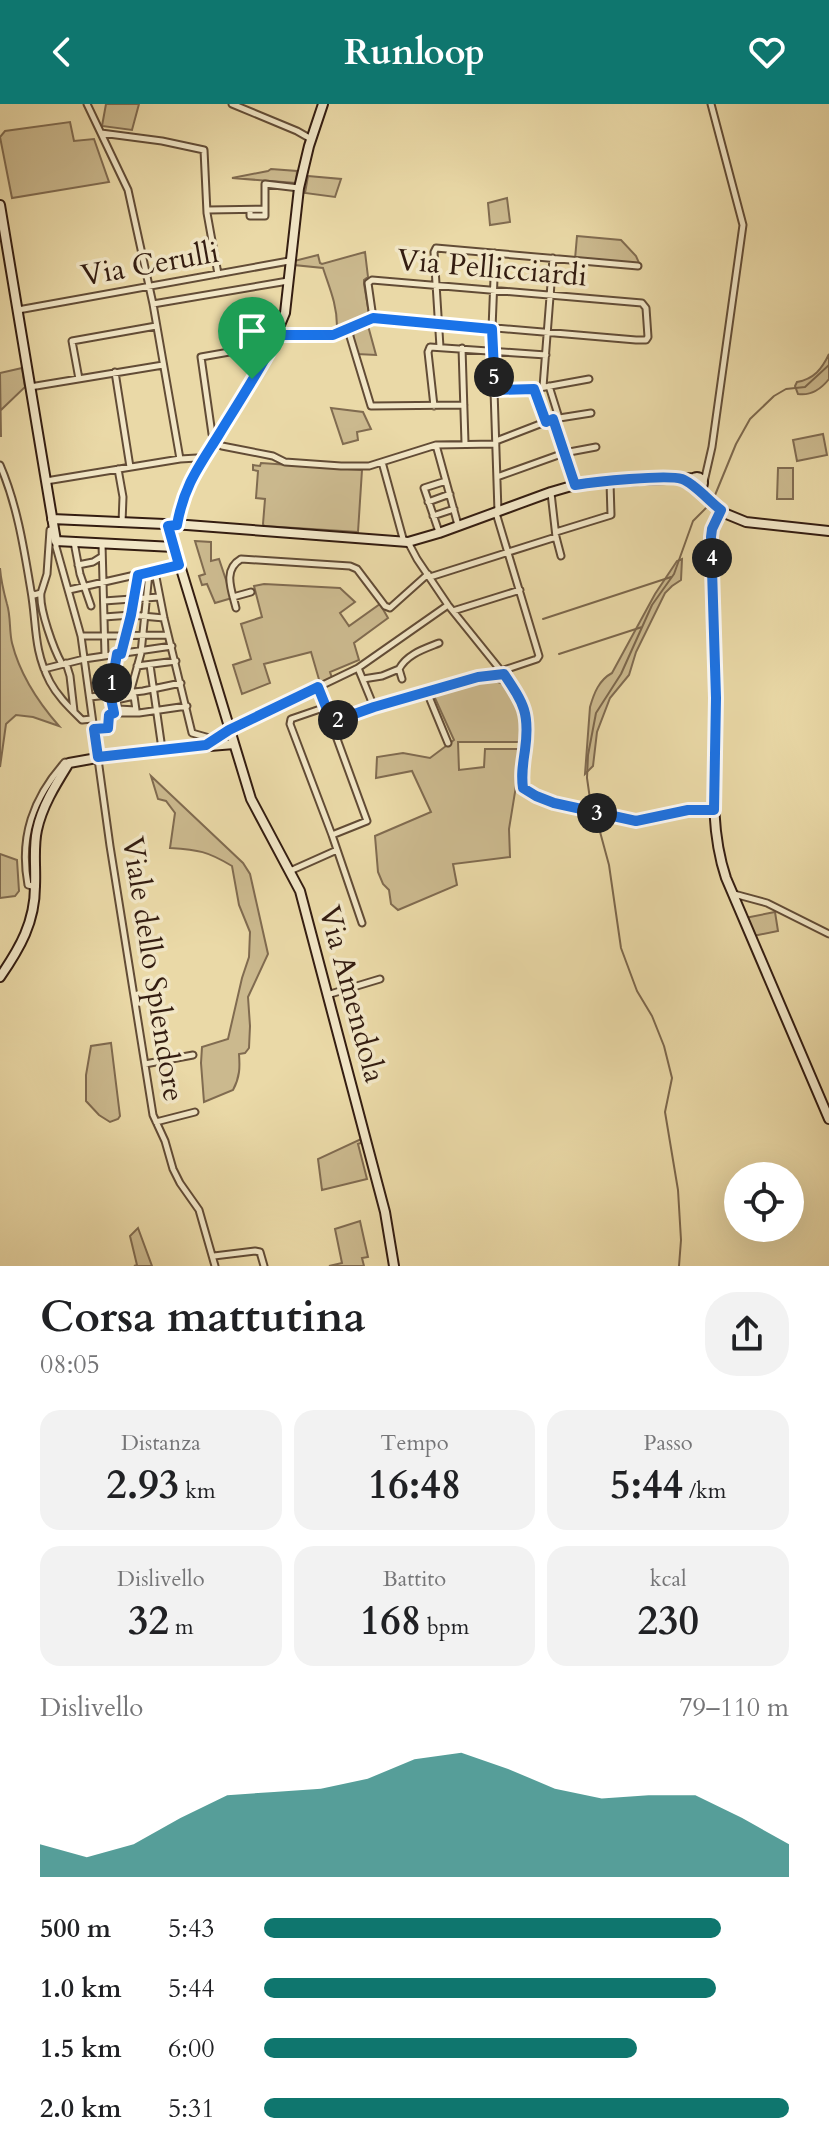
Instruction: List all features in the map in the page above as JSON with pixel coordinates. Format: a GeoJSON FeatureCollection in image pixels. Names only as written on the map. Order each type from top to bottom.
{"type":"FeatureCollection","features":[{"type":"Feature","properties":{"kind":"main road"},"geometry":{"type":"LineString","coordinates":[[172,525],[201,460],[278,335],[285,313],[299,188],[323,104]]}},
{"type":"Feature","properties":{"kind":"main road"},"geometry":{"type":"LineString","coordinates":[[0,205],[56,541]]}},
{"type":"Feature","properties":{"kind":"main road"},"geometry":{"type":"LineString","coordinates":[[52,519],[406,542],[575,485],[670,478],[697,481],[707,499],[733,518],[751,524],[829,531]]}},
{"type":"Feature","properties":{"kind":"main road"},"geometry":{"type":"LineString","coordinates":[[721,510],[711,537],[716,698],[714,810],[718,855],[829,1119]]}},
{"type":"Feature","properties":{"kind":"main road"},"geometry":{"type":"LineString","coordinates":[[52,519],[50,530],[56,541]]}},
{"type":"Feature","properties":{"kind":"main road"},"geometry":{"type":"LineString","coordinates":[[102,544],[103,523]]}},
{"type":"Feature","properties":{"kind":"main road","name":"Via Amendola"},"geometry":{"type":"LineString","coordinates":[[172,525],[179,565],[251,799],[300,891],[385,1212],[394,1266]]}},
{"type":"Feature","properties":{"kind":"main road"},"geometry":{"type":"LineString","coordinates":[[56,541],[174,547]]}},
{"type":"Feature","properties":{"kind":"main road"},"geometry":{"type":"LineString","coordinates":[[215,742],[225,714]]}},
{"type":"Feature","properties":{"kind":"main road"},"geometry":{"type":"LineString","coordinates":[[215,742],[232,736]]}},
{"type":"Feature","properties":{"kind":"main road"},"geometry":{"type":"LineString","coordinates":[[0,977],[34,915],[37,828],[54,788],[69,763],[206,745],[232,736]]}},
{"type":"Feature","properties":{"kind":"street"},"geometry":{"type":"LineString","coordinates":[[87,104],[128,190],[153,304],[180,459]]}},
{"type":"Feature","properties":{"kind":"street"},"geometry":{"type":"LineString","coordinates":[[232,104],[311,139]]}},
{"type":"Feature","properties":{"kind":"street"},"geometry":{"type":"LineString","coordinates":[[697,481],[712,447],[743,225],[711,104]]}},
{"type":"Feature","properties":{"kind":"street"},"geometry":{"type":"LineString","coordinates":[[100,132],[204,150],[209,227],[218,274]]}},
{"type":"Feature","properties":{"kind":"street"},"geometry":{"type":"LineString","coordinates":[[208,210],[250,210],[250,216],[263,217],[265,184],[299,188]]}},
{"type":"Feature","properties":{"kind":"street"},"geometry":{"type":"LineString","coordinates":[[440,347],[436,248],[638,266]]}},
{"type":"Feature","properties":{"kind":"street"},"geometry":{"type":"LineString","coordinates":[[332,722],[478,677],[502,673],[539,656],[497,513],[492,329],[495,253]]}},
{"type":"Feature","properties":{"kind":"street"},"geometry":{"type":"LineString","coordinates":[[553,258],[546,387],[575,485]]}},
{"type":"Feature","properties":{"kind":"street","name":"Via Cerulli"},"geometry":{"type":"LineString","coordinates":[[18,310],[289,261]]}},
{"type":"Feature","properties":{"kind":"street","name":"Via Pellicciardi"},"geometry":{"type":"LineString","coordinates":[[373,318],[370,280],[645,304],[646,340],[547,333]]}},
{"type":"Feature","properties":{"kind":"street"},"geometry":{"type":"LineString","coordinates":[[153,304],[288,281]]}},
{"type":"Feature","properties":{"kind":"street"},"geometry":{"type":"LineString","coordinates":[[278,335],[328,335],[373,318],[547,333]]}},
{"type":"Feature","properties":{"kind":"street"},"geometry":{"type":"LineString","coordinates":[[79,379],[72,341],[156,326]]}},
{"type":"Feature","properties":{"kind":"street"},"geometry":{"type":"LineString","coordinates":[[348,330],[371,406],[464,405]]}},
{"type":"Feature","properties":{"kind":"street"},"geometry":{"type":"LineString","coordinates":[[434,406],[430,347],[546,355]]}},
{"type":"Feature","properties":{"kind":"street"},"geometry":{"type":"LineString","coordinates":[[270,349],[252,348],[201,357],[215,441],[222,446],[273,456],[285,462],[356,467],[436,445],[496,442],[546,422],[591,413]]}},
{"type":"Feature","properties":{"kind":"street"},"geometry":{"type":"LineString","coordinates":[[462,348],[465,443]]}},
{"type":"Feature","properties":{"kind":"street"},"geometry":{"type":"LineString","coordinates":[[30,387],[163,365]]}},
{"type":"Feature","properties":{"kind":"street"},"geometry":{"type":"LineString","coordinates":[[115,372],[130,467]]}},
{"type":"Feature","properties":{"kind":"street"},"geometry":{"type":"LineString","coordinates":[[495,390],[534,389],[589,379]]}},
{"type":"Feature","properties":{"kind":"street"},"geometry":{"type":"LineString","coordinates":[[534,389],[546,422]]}},
{"type":"Feature","properties":{"kind":"street"},"geometry":{"type":"LineString","coordinates":[[436,445],[459,526]]}},
{"type":"Feature","properties":{"kind":"street"},"geometry":{"type":"LineString","coordinates":[[497,477],[564,453],[596,447]]}},
{"type":"Feature","properties":{"kind":"street"},"geometry":{"type":"LineString","coordinates":[[46,481],[180,459],[201,460]]}},
{"type":"Feature","properties":{"kind":"street"},"geometry":{"type":"LineString","coordinates":[[382,462],[406,542],[450,608],[521,699],[527,727],[521,776],[523,788],[536,796],[586,811],[636,821],[688,810],[714,810]]}},
{"type":"Feature","properties":{"kind":"street"},"geometry":{"type":"LineString","coordinates":[[0,465],[17,519],[31,592],[35,641],[44,669],[63,702],[82,720],[92,719]]}},
{"type":"Feature","properties":{"kind":"street"},"geometry":{"type":"LineString","coordinates":[[118,469],[123,497],[122,523]]}},
{"type":"Feature","properties":{"kind":"street"},"geometry":{"type":"LineString","coordinates":[[439,533],[424,488],[446,481]]}},
{"type":"Feature","properties":{"kind":"street"},"geometry":{"type":"LineString","coordinates":[[236,608],[229,573],[230,567],[241,559],[350,566],[357,569],[385,606],[429,577],[611,515],[610,481]]}},
{"type":"Feature","properties":{"kind":"street"},"geometry":{"type":"LineString","coordinates":[[551,492],[561,556]]}},
{"type":"Feature","properties":{"kind":"street"},"geometry":{"type":"LineString","coordinates":[[428,502],[450,494]]}},
{"type":"Feature","properties":{"kind":"street"},"geometry":{"type":"LineString","coordinates":[[433,516],[454,509]]}},
{"type":"Feature","properties":{"kind":"street"},"geometry":{"type":"LineString","coordinates":[[50,530],[47,574],[40,601],[55,652],[70,676],[73,712]]}},
{"type":"Feature","properties":{"kind":"street"},"geometry":{"type":"LineString","coordinates":[[48,554],[56,541]]}},
{"type":"Feature","properties":{"kind":"street","name":"Viale dello Splendore"},"geometry":{"type":"LineString","coordinates":[[56,541],[81,636],[153,1115],[173,1169],[199,1210],[215,1266]]}},
{"type":"Feature","properties":{"kind":"street"},"geometry":{"type":"LineString","coordinates":[[74,542],[83,586],[91,606]]}},
{"type":"Feature","properties":{"kind":"street"},"geometry":{"type":"LineString","coordinates":[[102,544],[105,656]]}},
{"type":"Feature","properties":{"kind":"street"},"geometry":{"type":"LineString","coordinates":[[78,565],[101,557]]}},
{"type":"Feature","properties":{"kind":"street"},"geometry":{"type":"LineString","coordinates":[[69,590],[179,565]]}},
{"type":"Feature","properties":{"kind":"street"},"geometry":{"type":"LineString","coordinates":[[156,572],[159,597],[192,733],[215,742]]}},
{"type":"Feature","properties":{"kind":"street"},"geometry":{"type":"LineString","coordinates":[[138,711],[133,692],[147,597],[156,572]]}},
{"type":"Feature","properties":{"kind":"street"},"geometry":{"type":"LineString","coordinates":[[114,713],[110,694],[138,575]]}},
{"type":"Feature","properties":{"kind":"street"},"geometry":{"type":"LineString","coordinates":[[232,736],[358,668],[450,608],[520,590]]}},
{"type":"Feature","properties":{"kind":"street"},"geometry":{"type":"LineString","coordinates":[[31,592],[34,595],[41,593]]}},
{"type":"Feature","properties":{"kind":"street"},"geometry":{"type":"LineString","coordinates":[[233,597],[251,592]]}},
{"type":"Feature","properties":{"kind":"street"},"geometry":{"type":"LineString","coordinates":[[104,601],[159,597]]}},
{"type":"Feature","properties":{"kind":"street"},"geometry":{"type":"LineString","coordinates":[[104,617],[131,615],[164,618]]}},
{"type":"Feature","properties":{"kind":"street"},"geometry":{"type":"LineString","coordinates":[[33,620],[45,619]]}},
{"type":"Feature","properties":{"kind":"street"},"geometry":{"type":"LineString","coordinates":[[81,636],[168,635]]}},
{"type":"Feature","properties":{"kind":"street"},"geometry":{"type":"LineString","coordinates":[[363,679],[399,669],[403,661],[418,651],[439,643]]}},
{"type":"Feature","properties":{"kind":"street"},"geometry":{"type":"LineString","coordinates":[[44,669],[84,659],[172,646]]}},
{"type":"Feature","properties":{"kind":"street"},"geometry":{"type":"LineString","coordinates":[[137,666],[176,661]]}},
{"type":"Feature","properties":{"kind":"street"},"geometry":{"type":"LineString","coordinates":[[150,665],[162,750]]}},
{"type":"Feature","properties":{"kind":"street"},"geometry":{"type":"LineString","coordinates":[[358,668],[374,707]]}},
{"type":"Feature","properties":{"kind":"street"},"geometry":{"type":"LineString","coordinates":[[399,669],[402,679]]}},
{"type":"Feature","properties":{"kind":"street"},"geometry":{"type":"LineString","coordinates":[[90,697],[181,683]]}},
{"type":"Feature","properties":{"kind":"street"},"geometry":{"type":"LineString","coordinates":[[318,687],[367,821],[332,835]]}},
{"type":"Feature","properties":{"kind":"street"},"geometry":{"type":"LineString","coordinates":[[427,692],[448,743]]}},
{"type":"Feature","properties":{"kind":"street"},"geometry":{"type":"LineString","coordinates":[[94,729],[108,728],[109,715],[114,713],[187,706]]}},
{"type":"Feature","properties":{"kind":"street"},"geometry":{"type":"LineString","coordinates":[[326,707],[291,719],[290,724],[362,923]]}},
{"type":"Feature","properties":{"kind":"street"},"geometry":{"type":"LineString","coordinates":[[290,871],[337,850]]}},
{"type":"Feature","properties":{"kind":"street"},"geometry":{"type":"LineString","coordinates":[[733,894],[767,903],[829,934]]}},
{"type":"Feature","properties":{"kind":"street"},"geometry":{"type":"LineString","coordinates":[[327,995],[380,979]]}},
{"type":"Feature","properties":{"kind":"street"},"geometry":{"type":"LineString","coordinates":[[145,1064],[193,1055]]}},
{"type":"Feature","properties":{"kind":"street"},"geometry":{"type":"LineString","coordinates":[[156,1122],[195,1112]]}},
{"type":"Feature","properties":{"kind":"street"},"geometry":{"type":"LineString","coordinates":[[214,1256],[260,1252],[264,1266]]}},
{"type":"Feature","properties":{"kind":"shaded area"},"geometry":{"type":"Polygon","coordinates":[[[106,104],[139,104],[132,130],[102,126],[106,104]]]}},
{"type":"Feature","properties":{"kind":"shaded area"},"geometry":{"type":"Polygon","coordinates":[[[70,122],[74,141],[94,139],[109,182],[12,198],[0,137],[5,131],[70,122]]]}},
{"type":"Feature","properties":{"kind":"shaded area"},"geometry":{"type":"Polygon","coordinates":[[[268,171],[297,171],[296,183],[232,178],[268,171]]]}},
{"type":"Feature","properties":{"kind":"shaded area"},"geometry":{"type":"Polygon","coordinates":[[[308,176],[341,179],[335,197],[305,193],[308,176]]]}},
{"type":"Feature","properties":{"kind":"shaded area"},"geometry":{"type":"Polygon","coordinates":[[[507,198],[510,222],[490,225],[488,203],[507,198]]]}},
{"type":"Feature","properties":{"kind":"shaded area"},"geometry":{"type":"Polygon","coordinates":[[[577,236],[621,240],[640,265],[575,259],[577,236]]]}},
{"type":"Feature","properties":{"kind":"shaded area"},"geometry":{"type":"Polygon","coordinates":[[[365,252],[368,277],[364,284],[369,313],[367,318],[340,330],[323,268],[294,265],[294,261],[318,255],[322,264],[365,252]]]}},
{"type":"Feature","properties":{"kind":"shaded area"},"geometry":{"type":"Polygon","coordinates":[[[367,322],[376,355],[357,354],[355,348],[355,332],[367,322]]]}},
{"type":"Feature","properties":{"kind":"shaded area"},"geometry":{"type":"Polygon","coordinates":[[[829,354],[829,379],[815,391],[798,394],[797,382],[817,372],[829,354]]]}},
{"type":"Feature","properties":{"kind":"shaded area"},"geometry":{"type":"Polygon","coordinates":[[[22,368],[25,387],[1,410],[0,373],[22,368]]]}},
{"type":"Feature","properties":{"kind":"shaded area"},"geometry":{"type":"Polygon","coordinates":[[[331,408],[363,412],[371,429],[357,432],[358,440],[343,444],[331,408]]]}},
{"type":"Feature","properties":{"kind":"shaded area"},"geometry":{"type":"Polygon","coordinates":[[[823,434],[827,455],[797,461],[793,440],[823,434]]]}},
{"type":"Feature","properties":{"kind":"shaded area"},"geometry":{"type":"Polygon","coordinates":[[[261,463],[362,470],[358,532],[264,526],[265,499],[256,498],[258,471],[253,470],[253,465],[260,466],[261,463]]]}},
{"type":"Feature","properties":{"kind":"shaded area"},"geometry":{"type":"Polygon","coordinates":[[[778,468],[793,468],[793,499],[777,499],[778,468]]]}},
{"type":"Feature","properties":{"kind":"shaded area"},"geometry":{"type":"Polygon","coordinates":[[[195,541],[211,542],[211,561],[219,559],[232,598],[215,603],[207,584],[202,585],[199,576],[205,574],[195,541]]]}},
{"type":"Feature","properties":{"kind":"shaded area"},"geometry":{"type":"Polygon","coordinates":[[[682,559],[681,580],[665,593],[636,652],[629,675],[610,698],[597,732],[593,766],[585,774],[590,707],[595,692],[612,673],[655,594],[677,561],[682,559]]]}},
{"type":"Feature","properties":{"kind":"shaded area"},"geometry":{"type":"Polygon","coordinates":[[[0,568],[15,655],[31,688],[59,726],[16,715],[6,724],[0,767],[0,568]]]}},
{"type":"Feature","properties":{"kind":"shaded area"},"geometry":{"type":"Polygon","coordinates":[[[254,586],[340,588],[355,602],[340,613],[349,626],[380,604],[388,618],[354,643],[359,660],[330,672],[332,678],[320,683],[311,652],[264,664],[270,683],[242,694],[233,665],[251,659],[241,624],[262,617],[254,586]]]}},
{"type":"Feature","properties":{"kind":"shaded area"},"geometry":{"type":"Polygon","coordinates":[[[490,679],[506,685],[524,713],[523,742],[458,742],[459,770],[484,767],[485,749],[522,749],[509,829],[510,857],[453,864],[457,885],[398,910],[391,904],[389,890],[378,872],[375,836],[431,812],[412,771],[376,778],[377,757],[403,753],[430,758],[454,740],[434,696],[490,679]]]}},
{"type":"Feature","properties":{"kind":"shaded area"},"geometry":{"type":"Polygon","coordinates":[[[151,776],[243,863],[250,874],[268,954],[248,997],[249,1048],[239,1054],[239,1072],[233,1090],[204,1102],[202,1047],[228,1039],[249,957],[250,932],[239,905],[232,866],[202,852],[170,848],[175,813],[166,801],[158,799],[151,776]]]}},
{"type":"Feature","properties":{"kind":"shaded area"},"geometry":{"type":"Polygon","coordinates":[[[0,854],[17,860],[19,891],[15,896],[0,898],[0,854]]]}},
{"type":"Feature","properties":{"kind":"shaded area"},"geometry":{"type":"Polygon","coordinates":[[[775,912],[778,931],[753,936],[745,918],[775,912]]]}},
{"type":"Feature","properties":{"kind":"shaded area"},"geometry":{"type":"Polygon","coordinates":[[[111,1043],[120,1116],[110,1122],[86,1101],[86,1075],[91,1046],[111,1043]]]}},
{"type":"Feature","properties":{"kind":"shaded area"},"geometry":{"type":"Polygon","coordinates":[[[361,1139],[358,1144],[367,1179],[322,1190],[318,1159],[361,1139]]]}},
{"type":"Feature","properties":{"kind":"shaded area"},"geometry":{"type":"Polygon","coordinates":[[[360,1221],[368,1257],[362,1258],[364,1266],[329,1266],[342,1263],[335,1229],[360,1221]]]}},
{"type":"Feature","properties":{"kind":"shaded area"},"geometry":{"type":"Polygon","coordinates":[[[138,1228],[152,1266],[134,1266],[137,1265],[130,1236],[138,1228]]]}},
{"type":"Feature","properties":{"kind":"waterway"},"geometry":{"type":"LineString","coordinates":[[713,500],[750,419],[774,396],[786,389],[805,387],[829,365]]}},
{"type":"Feature","properties":{"kind":"waterway"},"geometry":{"type":"LineString","coordinates":[[591,806],[588,755],[596,713],[621,674],[652,605],[674,574],[693,521],[709,505]]}},
{"type":"Feature","properties":{"kind":"waterway"},"geometry":{"type":"LineString","coordinates":[[543,619],[671,577]]}},
{"type":"Feature","properties":{"kind":"waterway"},"geometry":{"type":"LineString","coordinates":[[559,654],[642,627]]}},
{"type":"Feature","properties":{"kind":"waterway"},"geometry":{"type":"LineString","coordinates":[[596,817],[609,865],[621,948],[637,991],[652,1016],[664,1046],[672,1078],[665,1112],[678,1190],[679,1266]]}},
{"type":"Feature","properties":{"kind":"route"},"geometry":{"type":"LineString","coordinates":[[373,318],[492,329],[495,390],[534,389],[546,422],[553,419],[575,485],[638,479],[683,479],[721,510],[711,537],[716,698],[714,810],[688,810],[636,821],[554,803],[523,788],[521,776],[527,717],[521,699],[504,674],[478,677],[332,722],[318,687],[229,730],[206,745],[98,757],[94,729],[108,728],[109,715],[114,713],[110,694],[138,575],[179,565],[168,526],[177,525],[193,475],[252,379],[278,335],[333,335],[373,318]]}}]}
